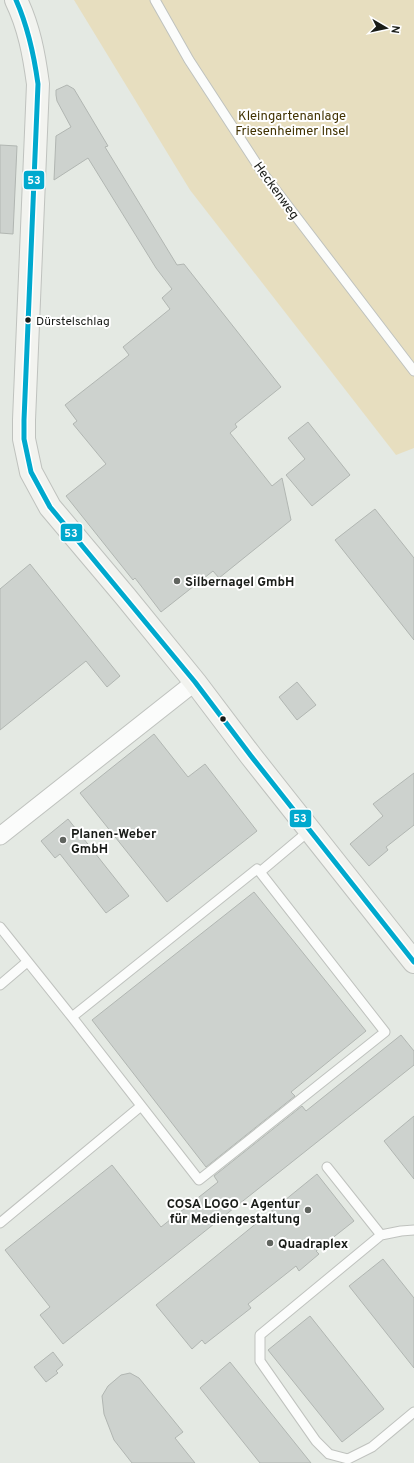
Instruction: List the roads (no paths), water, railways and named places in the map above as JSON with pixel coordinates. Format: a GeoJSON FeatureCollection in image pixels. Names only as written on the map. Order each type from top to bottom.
{"type":"FeatureCollection","features":[{"type":"Feature","properties":{"kind":"street"},"geometry":{"type":"LineString","coordinates":[[16,0],[33,49],[38,84],[24,420],[24,439],[31,472],[50,507],[195,682],[414,962]]}},
{"type":"Feature","properties":{"kind":"street"},"geometry":{"type":"LineString","coordinates":[[0,836],[195,682]]}},
{"type":"Feature","properties":{"kind":"lane","name":"Heckenweg"},"geometry":{"type":"LineString","coordinates":[[155,0],[189,60],[262,172],[414,370]]}},
{"type":"Feature","properties":{"kind":"lane"},"geometry":{"type":"LineString","coordinates":[[260,872],[310,830]]}},
{"type":"Feature","properties":{"kind":"lane"},"geometry":{"type":"LineString","coordinates":[[0,927],[199,1180],[385,1032],[257,868],[72,1017]]}},
{"type":"Feature","properties":{"kind":"lane"},"geometry":{"type":"LineString","coordinates":[[0,985],[27,962]]}},
{"type":"Feature","properties":{"kind":"lane"},"geometry":{"type":"LineString","coordinates":[[0,1223],[141,1106]]}},
{"type":"Feature","properties":{"kind":"lane"},"geometry":{"type":"LineString","coordinates":[[327,1167],[381,1235]]}},
{"type":"Feature","properties":{"kind":"lane"},"geometry":{"type":"LineString","coordinates":[[414,1230],[401,1230],[381,1235],[260,1335],[260,1361],[316,1441],[329,1454],[348,1459],[372,1447],[414,1412]]}},
{"type":"Feature","properties":{"kind":"place","name":"Dürstelschlag"},"geometry":{"type":"Point","coordinates":[28,320]}},
{"type":"Feature","properties":{"kind":"place","name":"Silbernagel GmbH"},"geometry":{"type":"Point","coordinates":[177,581]}},
{"type":"Feature","properties":{"kind":"place","name":"Planen-Weber GmbH"},"geometry":{"type":"Point","coordinates":[63,840]}},
{"type":"Feature","properties":{"kind":"place","name":"COSA LOGO - Agentur für Mediengestaltung"},"geometry":{"type":"Point","coordinates":[308,1210]}},
{"type":"Feature","properties":{"kind":"place","name":"Quadraplex"},"geometry":{"type":"Point","coordinates":[270,1243]}},
{"type":"Feature","properties":{"kind":"park label","name":"Kleingartenanlage Friesenheimer Insel"},"geometry":{"type":"Point","coordinates":[292,122]}}]}
